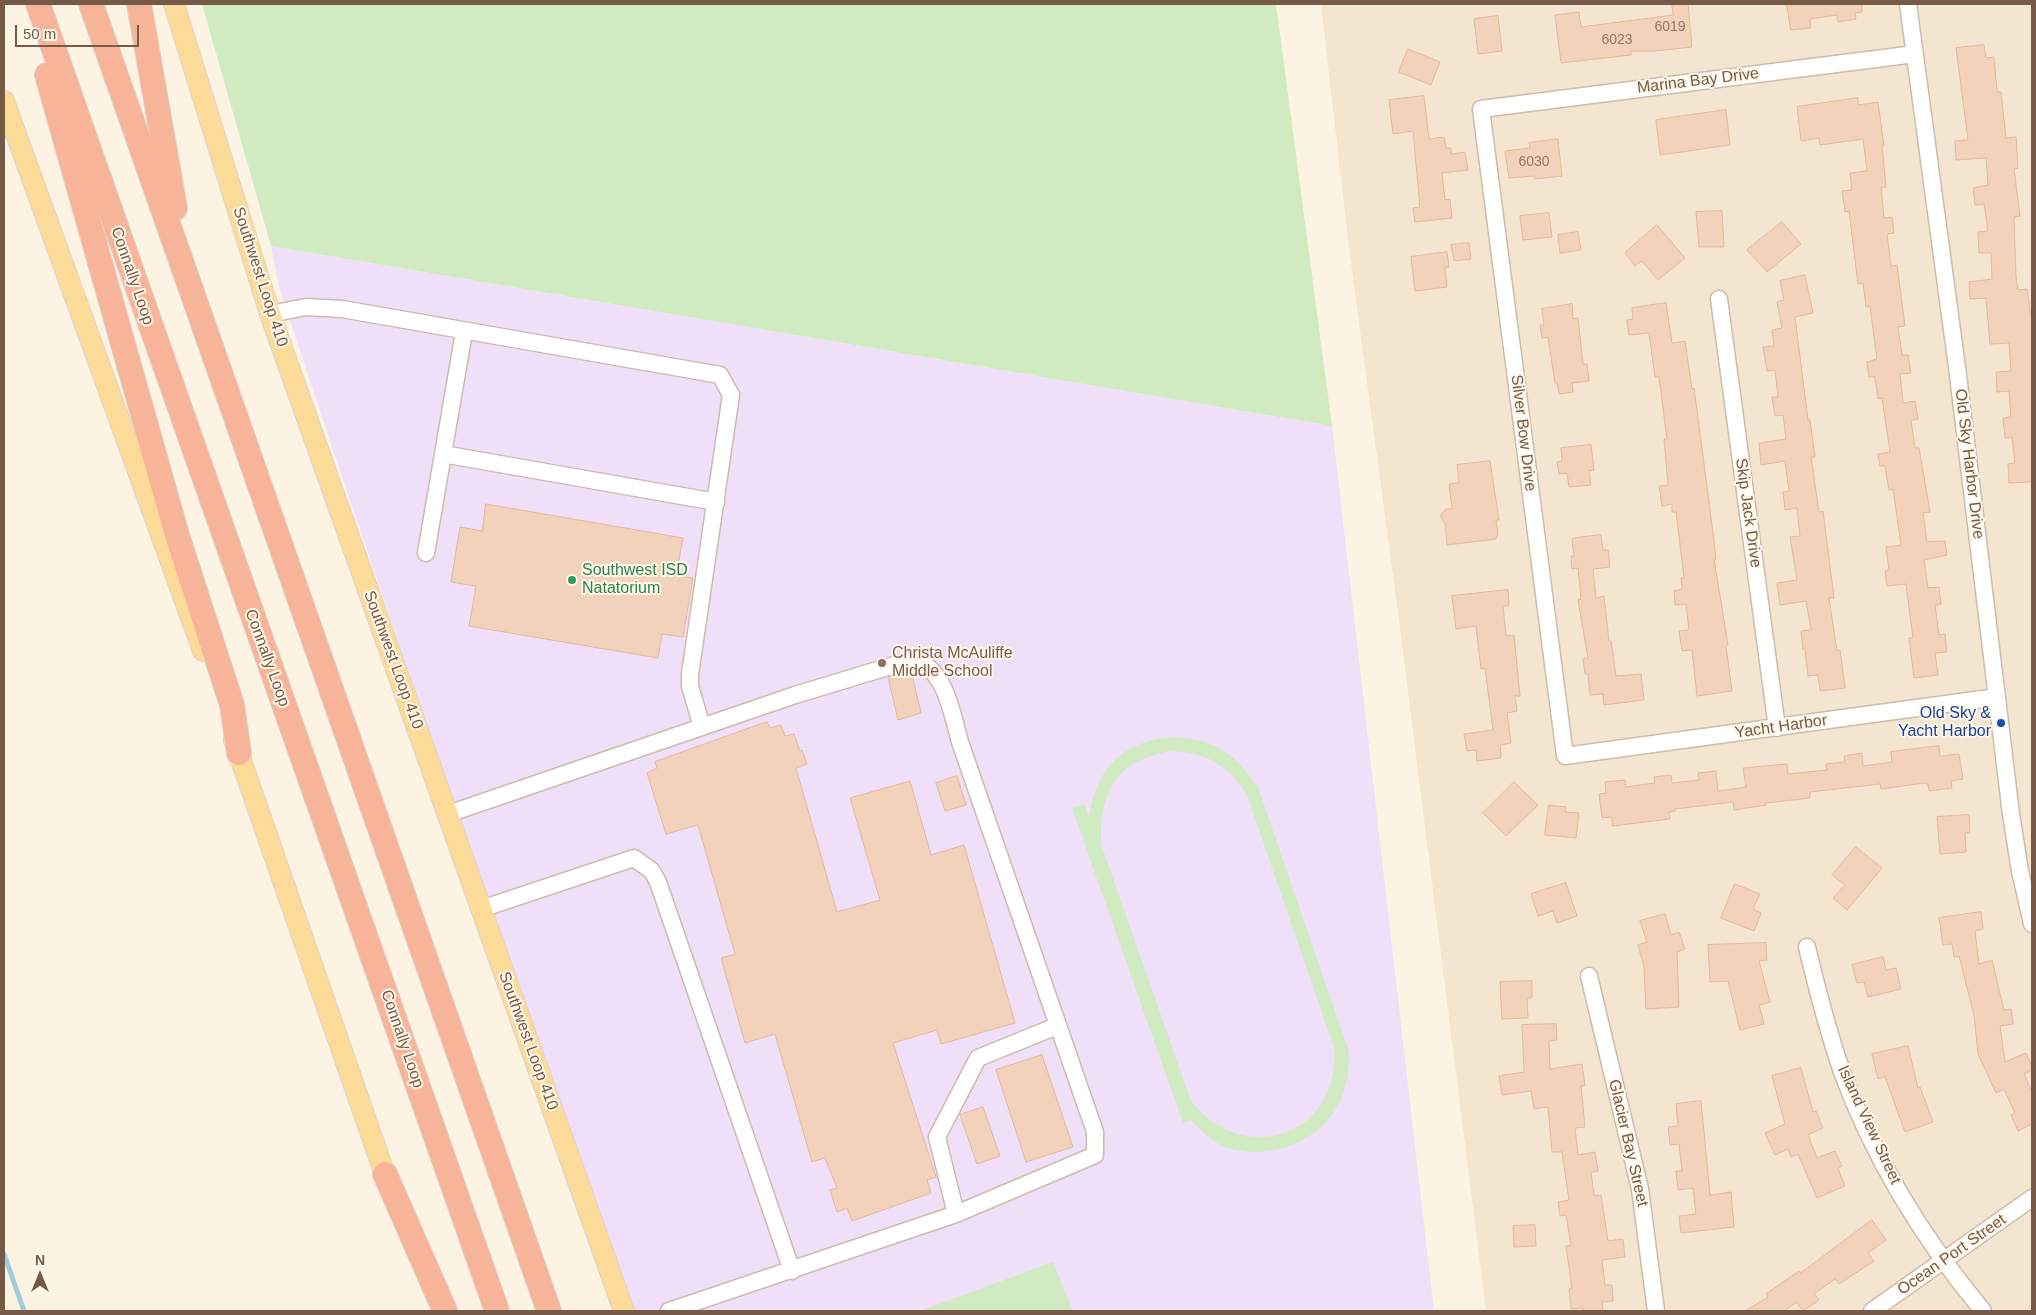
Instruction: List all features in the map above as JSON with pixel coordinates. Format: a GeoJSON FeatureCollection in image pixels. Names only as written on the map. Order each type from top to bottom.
{"type":"FeatureCollection","features":[{"type":"Feature","properties":{"kind":"highway"},"geometry":{"type":"LineString","coordinates":[[27,4],[177,535],[232,705],[239,753]]}},
{"type":"Feature","properties":{"kind":"highway","name":"Connally Loop"},"geometry":{"type":"LineString","coordinates":[[38,4],[497,1311]]}},
{"type":"Feature","properties":{"kind":"highway"},"geometry":{"type":"LineString","coordinates":[[91,4],[550,1311]]}},
{"type":"Feature","properties":{"kind":"highway"},"geometry":{"type":"LineString","coordinates":[[139,4],[187,277]]}},
{"type":"Feature","properties":{"kind":"highway"},"geometry":{"type":"LineString","coordinates":[[385,1174],[445,1311]]}},
{"type":"Feature","properties":{"kind":"main road","name":"Southwest Loop 410"},"geometry":{"type":"LineString","coordinates":[[174,4],[270,314],[624,1311]]}},
{"type":"Feature","properties":{"kind":"main road"},"geometry":{"type":"LineString","coordinates":[[4,101],[239,753],[434,1311]]}},
{"type":"Feature","properties":{"kind":"street","name":"Old Sky Harbor Drive"},"geometry":{"type":"LineString","coordinates":[[1908,4],[2020,871],[2032,924]]}},
{"type":"Feature","properties":{"kind":"street","name":"Marina Bay Drive"},"geometry":{"type":"LineString","coordinates":[[1481,109],[1915,54]]}},
{"type":"Feature","properties":{"kind":"street","name":"Silver Bow Drive"},"geometry":{"type":"LineString","coordinates":[[1481,109],[1565,756]]}},
{"type":"Feature","properties":{"kind":"street","name":"Skip Jack Drive"},"geometry":{"type":"LineString","coordinates":[[1719,299],[1777,728]]}},
{"type":"Feature","properties":{"kind":"street"},"geometry":{"type":"LineString","coordinates":[[270,314],[306,307],[342,309],[464,332],[720,375],[731,396],[690,674],[690,686],[702,727]]}},
{"type":"Feature","properties":{"kind":"street"},"geometry":{"type":"LineString","coordinates":[[426,553],[464,332]]}},
{"type":"Feature","properties":{"kind":"street"},"geometry":{"type":"LineString","coordinates":[[443,454],[716,502]]}},
{"type":"Feature","properties":{"kind":"street"},"geometry":{"type":"LineString","coordinates":[[448,814],[795,695],[914,659],[935,673],[950,708],[1057,1026],[1095,1132],[1095,1155],[956,1214],[669,1311]]}},
{"type":"Feature","properties":{"kind":"street","name":"Yacht Harbor"},"geometry":{"type":"LineString","coordinates":[[1565,756],[1997,697]]}},
{"type":"Feature","properties":{"kind":"street"},"geometry":{"type":"LineString","coordinates":[[481,909],[634,858],[652,871],[658,882],[792,1271]]}},
{"type":"Feature","properties":{"kind":"street","name":"Island View Street"},"geometry":{"type":"LineString","coordinates":[[1807,947],[1818,992],[1846,1081],[1880,1158],[1929,1243],[1982,1311]]}},
{"type":"Feature","properties":{"kind":"street","name":"Glacier Bay Street"},"geometry":{"type":"LineString","coordinates":[[1589,976],[1637,1172],[1656,1311]]}},
{"type":"Feature","properties":{"kind":"street"},"geometry":{"type":"LineString","coordinates":[[956,1214],[937,1137],[978,1058],[1057,1026]]}},
{"type":"Feature","properties":{"kind":"street","name":"Ocean Port Street"},"geometry":{"type":"LineString","coordinates":[[1872,1311],[2032,1198]]}},
{"type":"Feature","properties":{"kind":"shaded area"},"geometry":{"type":"Polygon","coordinates":[[[1321,4],[2032,4],[2032,1311],[1486,1311],[1400,628],[1349,248],[1321,4]]]}},
{"type":"Feature","properties":{"kind":"shaded area","name":"Christa McAuliffe Middle School"},"geometry":{"type":"Polygon","coordinates":[[[271,246],[1332,426],[1434,1311],[631,1311],[480,882],[331,444],[279,287],[271,246]]]}},
{"type":"Feature","properties":{"kind":"green space"},"geometry":{"type":"Polygon","coordinates":[[[202,4],[1276,4],[1332,426],[271,246],[202,4]]]}},
{"type":"Feature","properties":{"kind":"green space"},"geometry":{"type":"Polygon","coordinates":[[[1174,737],[1203,741],[1214,746],[1234,758],[1259,790],[1349,1052],[1347,1080],[1337,1107],[1328,1120],[1316,1131],[1287,1147],[1255,1152],[1239,1150],[1223,1146],[1214,1141],[1191,1120],[1183,1123],[1072,808],[1084,804],[1089,817],[1098,784],[1115,760],[1140,744],[1156,739],[1174,737]],[[1171,751],[1152,756],[1136,762],[1124,771],[1115,781],[1108,794],[1101,825],[1101,844],[1191,1101],[1213,1122],[1237,1134],[1261,1137],[1285,1133],[1306,1121],[1322,1103],[1332,1078],[1334,1048],[1247,795],[1224,768],[1205,757],[1171,751]]]}},
{"type":"Feature","properties":{"kind":"green space"},"geometry":{"type":"Polygon","coordinates":[[[1053,1262],[1073,1311],[920,1311],[1053,1262]]]}},
{"type":"Feature","properties":{"kind":"building"},"geometry":{"type":"Polygon","coordinates":[[[1672,4],[1688,4],[1692,47],[1655,51],[1631,51],[1631,55],[1561,63],[1555,15],[1579,12],[1581,27],[1673,15],[1672,4]]]}},
{"type":"Feature","properties":{"kind":"building"},"geometry":{"type":"Polygon","coordinates":[[[1787,4],[1862,4],[1862,12],[1855,13],[1856,19],[1838,22],[1837,15],[1810,19],[1811,28],[1791,30],[1787,4]]]}},
{"type":"Feature","properties":{"kind":"building"},"geometry":{"type":"Polygon","coordinates":[[[1498,16],[1502,51],[1478,54],[1474,19],[1498,16]]]}},
{"type":"Feature","properties":{"kind":"building"},"geometry":{"type":"Polygon","coordinates":[[[1984,45],[1986,58],[1994,57],[1997,92],[2001,92],[2006,138],[2016,137],[2018,168],[2014,169],[2020,216],[2014,217],[2016,277],[2018,290],[2027,289],[2032,324],[2032,482],[2009,483],[2008,464],[2015,463],[2012,437],[2005,438],[2003,418],[2011,417],[2009,391],[1997,392],[1996,372],[2011,371],[2009,343],[1990,344],[1986,298],[1970,299],[1969,282],[1992,279],[1991,253],[1979,253],[1978,232],[1988,231],[1984,204],[1975,205],[1973,188],[1988,185],[1986,158],[1956,160],[1955,141],[1968,140],[1956,48],[1984,45]]]}},
{"type":"Feature","properties":{"kind":"building"},"geometry":{"type":"Polygon","coordinates":[[[1408,49],[1440,62],[1431,85],[1399,72],[1408,49]]]}},
{"type":"Feature","properties":{"kind":"building"},"geometry":{"type":"Polygon","coordinates":[[[1424,96],[1429,139],[1444,137],[1446,148],[1451,148],[1451,154],[1465,152],[1468,170],[1442,173],[1445,200],[1450,199],[1452,218],[1415,222],[1413,208],[1420,207],[1413,131],[1393,134],[1389,100],[1424,96]]]}},
{"type":"Feature","properties":{"kind":"building"},"geometry":{"type":"Polygon","coordinates":[[[1858,98],[1858,105],[1878,102],[1884,146],[1882,146],[1886,187],[1881,187],[1884,218],[1892,217],[1894,233],[1887,234],[1891,266],[1897,265],[1905,326],[1898,327],[1902,355],[1908,355],[1911,373],[1900,374],[1903,403],[1915,401],[1918,419],[1911,420],[1915,448],[1919,448],[1930,512],[1923,513],[1927,542],[1945,541],[1947,555],[1924,560],[1928,588],[1939,587],[1941,604],[1935,605],[1939,635],[1945,634],[1947,652],[1935,653],[1938,675],[1914,678],[1909,638],[1913,638],[1906,584],[1887,586],[1885,571],[1889,570],[1886,547],[1901,545],[1893,489],[1889,490],[1885,466],[1880,466],[1878,454],[1890,452],[1882,398],[1878,399],[1875,377],[1869,377],[1867,362],[1877,359],[1870,306],[1866,307],[1863,283],[1858,284],[1849,211],[1845,212],[1842,191],[1852,190],[1850,173],[1867,171],[1863,139],[1820,145],[1819,138],[1801,141],[1797,107],[1858,98]]]}},
{"type":"Feature","properties":{"kind":"building"},"geometry":{"type":"Polygon","coordinates":[[[1726,110],[1730,145],[1660,155],[1656,120],[1726,110]]]}},
{"type":"Feature","properties":{"kind":"building"},"geometry":{"type":"Polygon","coordinates":[[[1558,139],[1562,176],[1535,179],[1534,176],[1509,178],[1505,151],[1530,148],[1529,143],[1558,139]]]}},
{"type":"Feature","properties":{"kind":"building"},"geometry":{"type":"Polygon","coordinates":[[[1722,211],[1724,247],[1699,247],[1696,212],[1722,211]]]}},
{"type":"Feature","properties":{"kind":"building"},"geometry":{"type":"Polygon","coordinates":[[[1549,213],[1552,237],[1523,240],[1520,216],[1549,213]]]}},
{"type":"Feature","properties":{"kind":"building"},"geometry":{"type":"Polygon","coordinates":[[[1782,222],[1801,244],[1767,272],[1747,250],[1782,222]]]}},
{"type":"Feature","properties":{"kind":"building"},"geometry":{"type":"Polygon","coordinates":[[[1657,225],[1685,258],[1658,280],[1642,261],[1635,266],[1625,253],[1657,225]]]}},
{"type":"Feature","properties":{"kind":"building"},"geometry":{"type":"Polygon","coordinates":[[[1578,232],[1581,250],[1560,253],[1558,235],[1578,232]]]}},
{"type":"Feature","properties":{"kind":"building"},"geometry":{"type":"Polygon","coordinates":[[[1469,243],[1471,259],[1454,261],[1451,245],[1469,243]]]}},
{"type":"Feature","properties":{"kind":"building"},"geometry":{"type":"Polygon","coordinates":[[[1447,252],[1449,267],[1445,267],[1447,287],[1415,291],[1411,257],[1447,252]]]}},
{"type":"Feature","properties":{"kind":"building"},"geometry":{"type":"Polygon","coordinates":[[[1805,275],[1813,313],[1795,317],[1808,420],[1810,420],[1815,457],[1811,457],[1819,512],[1823,511],[1834,598],[1829,598],[1837,651],[1840,650],[1845,688],[1820,691],[1818,675],[1808,676],[1805,649],[1803,649],[1801,631],[1811,630],[1806,601],[1780,605],[1777,583],[1797,580],[1790,537],[1800,536],[1797,508],[1785,510],[1783,492],[1789,491],[1785,461],[1761,465],[1759,443],[1786,439],[1783,415],[1775,416],[1772,397],[1778,397],[1775,370],[1767,371],[1763,347],[1774,346],[1772,330],[1782,328],[1777,302],[1784,300],[1780,281],[1805,275]]]}},
{"type":"Feature","properties":{"kind":"building"},"geometry":{"type":"Polygon","coordinates":[[[1666,303],[1672,343],[1685,341],[1692,389],[1694,388],[1716,559],[1714,559],[1728,645],[1726,646],[1732,691],[1697,696],[1692,650],[1682,651],[1679,631],[1689,630],[1686,604],[1675,605],[1674,591],[1682,589],[1681,578],[1684,577],[1676,512],[1672,512],[1672,504],[1662,506],[1659,486],[1668,485],[1664,439],[1667,439],[1659,377],[1655,377],[1649,333],[1629,335],[1627,320],[1633,319],[1632,308],[1666,303]]]}},
{"type":"Feature","properties":{"kind":"building"},"geometry":{"type":"Polygon","coordinates":[[[1572,304],[1573,319],[1578,318],[1583,364],[1587,364],[1589,381],[1572,383],[1573,392],[1559,394],[1557,383],[1555,383],[1548,337],[1542,338],[1540,325],[1544,325],[1542,309],[1572,304]]]}},
{"type":"Feature","properties":{"kind":"building"},"geometry":{"type":"Polygon","coordinates":[[[1591,445],[1594,470],[1589,471],[1591,485],[1569,487],[1567,473],[1559,474],[1557,462],[1562,461],[1561,448],[1591,445]]]}},
{"type":"Feature","properties":{"kind":"building"},"geometry":{"type":"Polygon","coordinates":[[[1490,461],[1499,520],[1496,520],[1498,534],[1496,539],[1447,545],[1445,523],[1440,516],[1446,509],[1452,509],[1449,484],[1459,483],[1457,465],[1490,461]]]}},
{"type":"Feature","properties":{"kind":"building","name":"Southwest ISD Natatorium"},"geometry":{"type":"Polygon","coordinates":[[[486,504],[683,538],[676,576],[693,578],[683,637],[662,634],[658,658],[469,626],[476,586],[451,582],[460,527],[482,531],[486,504]]]}},
{"type":"Feature","properties":{"kind":"building"},"geometry":{"type":"Polygon","coordinates":[[[1601,535],[1603,550],[1608,550],[1610,567],[1593,569],[1596,598],[1604,596],[1609,641],[1611,641],[1616,676],[1641,674],[1644,700],[1604,705],[1603,694],[1590,695],[1588,674],[1585,674],[1583,659],[1588,658],[1578,600],[1581,599],[1578,568],[1572,569],[1571,556],[1574,556],[1572,540],[1574,538],[1601,535]]]}},
{"type":"Feature","properties":{"kind":"building"},"geometry":{"type":"Polygon","coordinates":[[[1508,590],[1509,606],[1503,606],[1506,636],[1514,635],[1520,696],[1515,696],[1517,711],[1507,713],[1511,743],[1500,745],[1501,758],[1477,761],[1476,750],[1467,751],[1464,734],[1493,730],[1485,668],[1481,669],[1476,626],[1456,629],[1452,596],[1508,590]]]}},
{"type":"Feature","properties":{"kind":"building"},"geometry":{"type":"Polygon","coordinates":[[[911,670],[921,713],[898,720],[888,677],[911,670]]]}},
{"type":"Feature","properties":{"kind":"building"},"geometry":{"type":"Polygon","coordinates":[[[767,722],[770,728],[781,725],[785,736],[794,734],[800,751],[802,750],[807,764],[796,768],[837,912],[880,900],[850,798],[910,781],[931,855],[964,845],[1015,1023],[941,1044],[937,1030],[893,1043],[936,1177],[927,1180],[931,1193],[852,1221],[847,1208],[837,1212],[830,1190],[837,1188],[825,1158],[812,1162],[775,1034],[745,1043],[721,958],[735,954],[698,825],[666,834],[647,773],[657,768],[655,762],[767,722]]]}},
{"type":"Feature","properties":{"kind":"building"},"geometry":{"type":"Polygon","coordinates":[[[1939,746],[1940,756],[1959,754],[1963,779],[1951,781],[1952,788],[1929,791],[1928,784],[1924,783],[1881,789],[1880,784],[1810,792],[1810,798],[1766,803],[1766,805],[1734,810],[1733,802],[1675,809],[1675,811],[1669,812],[1670,819],[1612,826],[1612,817],[1602,818],[1599,794],[1606,793],[1605,782],[1625,780],[1626,787],[1655,783],[1654,777],[1671,775],[1672,783],[1699,780],[1698,773],[1716,771],[1718,791],[1746,787],[1743,768],[1787,764],[1788,774],[1827,770],[1826,764],[1845,762],[1844,756],[1862,753],[1863,766],[1892,762],[1891,752],[1939,746]]]}},
{"type":"Feature","properties":{"kind":"building"},"geometry":{"type":"Polygon","coordinates":[[[957,776],[966,805],[945,811],[936,783],[957,776]]]}},
{"type":"Feature","properties":{"kind":"building"},"geometry":{"type":"Polygon","coordinates":[[[1514,782],[1538,805],[1506,836],[1483,813],[1514,782]]]}},
{"type":"Feature","properties":{"kind":"building"},"geometry":{"type":"Polygon","coordinates":[[[1549,805],[1566,807],[1565,812],[1579,813],[1576,838],[1545,835],[1549,805]]]}},
{"type":"Feature","properties":{"kind":"building"},"geometry":{"type":"Polygon","coordinates":[[[1969,815],[1970,833],[1965,833],[1966,852],[1940,854],[1937,817],[1969,815]]]}},
{"type":"Feature","properties":{"kind":"building"},"geometry":{"type":"Polygon","coordinates":[[[1856,847],[1882,868],[1847,910],[1833,898],[1845,885],[1832,875],[1856,847]]]}},
{"type":"Feature","properties":{"kind":"building"},"geometry":{"type":"Polygon","coordinates":[[[1566,883],[1577,916],[1557,923],[1553,911],[1538,916],[1531,894],[1566,883]]]}},
{"type":"Feature","properties":{"kind":"building"},"geometry":{"type":"Polygon","coordinates":[[[1735,884],[1760,894],[1753,909],[1761,913],[1754,931],[1721,918],[1735,884]]]}},
{"type":"Feature","properties":{"kind":"building"},"geometry":{"type":"Polygon","coordinates":[[[1981,912],[1983,929],[1975,931],[1979,964],[1992,960],[2004,1010],[2011,1009],[2013,1024],[2000,1026],[2005,1062],[2026,1053],[2032,1066],[2032,1070],[2024,1074],[2032,1092],[2032,1124],[2018,1131],[2011,1115],[2015,1113],[2004,1089],[1996,1093],[1978,1054],[1974,1015],[1959,956],[1954,957],[1952,944],[1943,945],[1939,918],[1981,912]]]}},
{"type":"Feature","properties":{"kind":"building"},"geometry":{"type":"Polygon","coordinates":[[[1665,914],[1671,935],[1679,932],[1685,949],[1677,952],[1679,1007],[1646,1009],[1644,967],[1638,945],[1647,942],[1640,921],[1665,914]]]}},
{"type":"Feature","properties":{"kind":"building"},"geometry":{"type":"Polygon","coordinates":[[[1766,943],[1767,960],[1759,961],[1770,1002],[1759,1005],[1764,1024],[1740,1030],[1728,981],[1710,982],[1708,945],[1766,943]]]}},
{"type":"Feature","properties":{"kind":"building"},"geometry":{"type":"Polygon","coordinates":[[[1883,957],[1886,970],[1896,968],[1901,989],[1868,997],[1864,982],[1857,983],[1852,965],[1883,957]]]}},
{"type":"Feature","properties":{"kind":"building"},"geometry":{"type":"Polygon","coordinates":[[[1532,981],[1532,998],[1527,998],[1528,1018],[1502,1019],[1500,982],[1532,981]]]}},
{"type":"Feature","properties":{"kind":"building"},"geometry":{"type":"Polygon","coordinates":[[[1556,1024],[1557,1040],[1549,1041],[1550,1069],[1582,1064],[1585,1086],[1581,1086],[1585,1127],[1575,1128],[1578,1155],[1595,1152],[1598,1171],[1591,1172],[1594,1196],[1601,1195],[1608,1241],[1623,1239],[1625,1257],[1602,1260],[1605,1285],[1612,1285],[1613,1301],[1602,1302],[1603,1311],[1583,1311],[1583,1308],[1571,1309],[1569,1289],[1572,1288],[1566,1246],[1571,1245],[1566,1215],[1560,1216],[1558,1202],[1569,1200],[1562,1152],[1552,1152],[1548,1107],[1534,1109],[1531,1091],[1502,1095],[1499,1076],[1524,1072],[1522,1025],[1556,1024]]]}},
{"type":"Feature","properties":{"kind":"building"},"geometry":{"type":"Polygon","coordinates":[[[1908,1046],[1918,1088],[1920,1087],[1933,1122],[1905,1132],[1885,1077],[1878,1079],[1872,1054],[1908,1046]]]}},
{"type":"Feature","properties":{"kind":"building"},"geometry":{"type":"Polygon","coordinates":[[[1042,1055],[1073,1147],[1026,1162],[996,1070],[1042,1055]]]}},
{"type":"Feature","properties":{"kind":"building"},"geometry":{"type":"Polygon","coordinates":[[[1801,1068],[1813,1112],[1816,1111],[1823,1128],[1808,1135],[1817,1158],[1835,1151],[1842,1166],[1838,1168],[1845,1186],[1817,1198],[1798,1154],[1791,1157],[1788,1149],[1775,1155],[1765,1133],[1785,1124],[1772,1076],[1801,1068]]]}},
{"type":"Feature","properties":{"kind":"building"},"geometry":{"type":"Polygon","coordinates":[[[1701,1101],[1710,1195],[1731,1192],[1734,1227],[1681,1233],[1679,1216],[1696,1214],[1693,1188],[1678,1190],[1676,1171],[1682,1171],[1679,1144],[1670,1145],[1668,1127],[1678,1126],[1676,1104],[1701,1101]]]}},
{"type":"Feature","properties":{"kind":"building"},"geometry":{"type":"Polygon","coordinates":[[[983,1107],[1000,1156],[977,1164],[960,1115],[983,1107]]]}},
{"type":"Feature","properties":{"kind":"building"},"geometry":{"type":"Polygon","coordinates":[[[1872,1220],[1886,1240],[1868,1253],[1874,1261],[1839,1284],[1835,1279],[1814,1294],[1819,1300],[1803,1311],[1797,1302],[1784,1311],[1745,1311],[1768,1297],[1766,1294],[1799,1271],[1800,1273],[1872,1220]]]}},
{"type":"Feature","properties":{"kind":"building"},"geometry":{"type":"Polygon","coordinates":[[[1535,1225],[1536,1246],[1514,1247],[1513,1226],[1535,1225]]]}},
{"type":"Feature","properties":{"kind":"waterway"},"geometry":{"type":"LineString","coordinates":[[4,1254],[24,1311]]}},
{"type":"Feature","properties":{"kind":"place","name":"Southwest ISD Natatorium"},"geometry":{"type":"Point","coordinates":[572,580]}},
{"type":"Feature","properties":{"kind":"place","name":"Christa McAuliffe Middle School"},"geometry":{"type":"Point","coordinates":[882,663]}},
{"type":"Feature","properties":{"kind":"place","name":"Old Sky & Yacht Harbor"},"geometry":{"type":"Point","coordinates":[2001,723]}}]}
